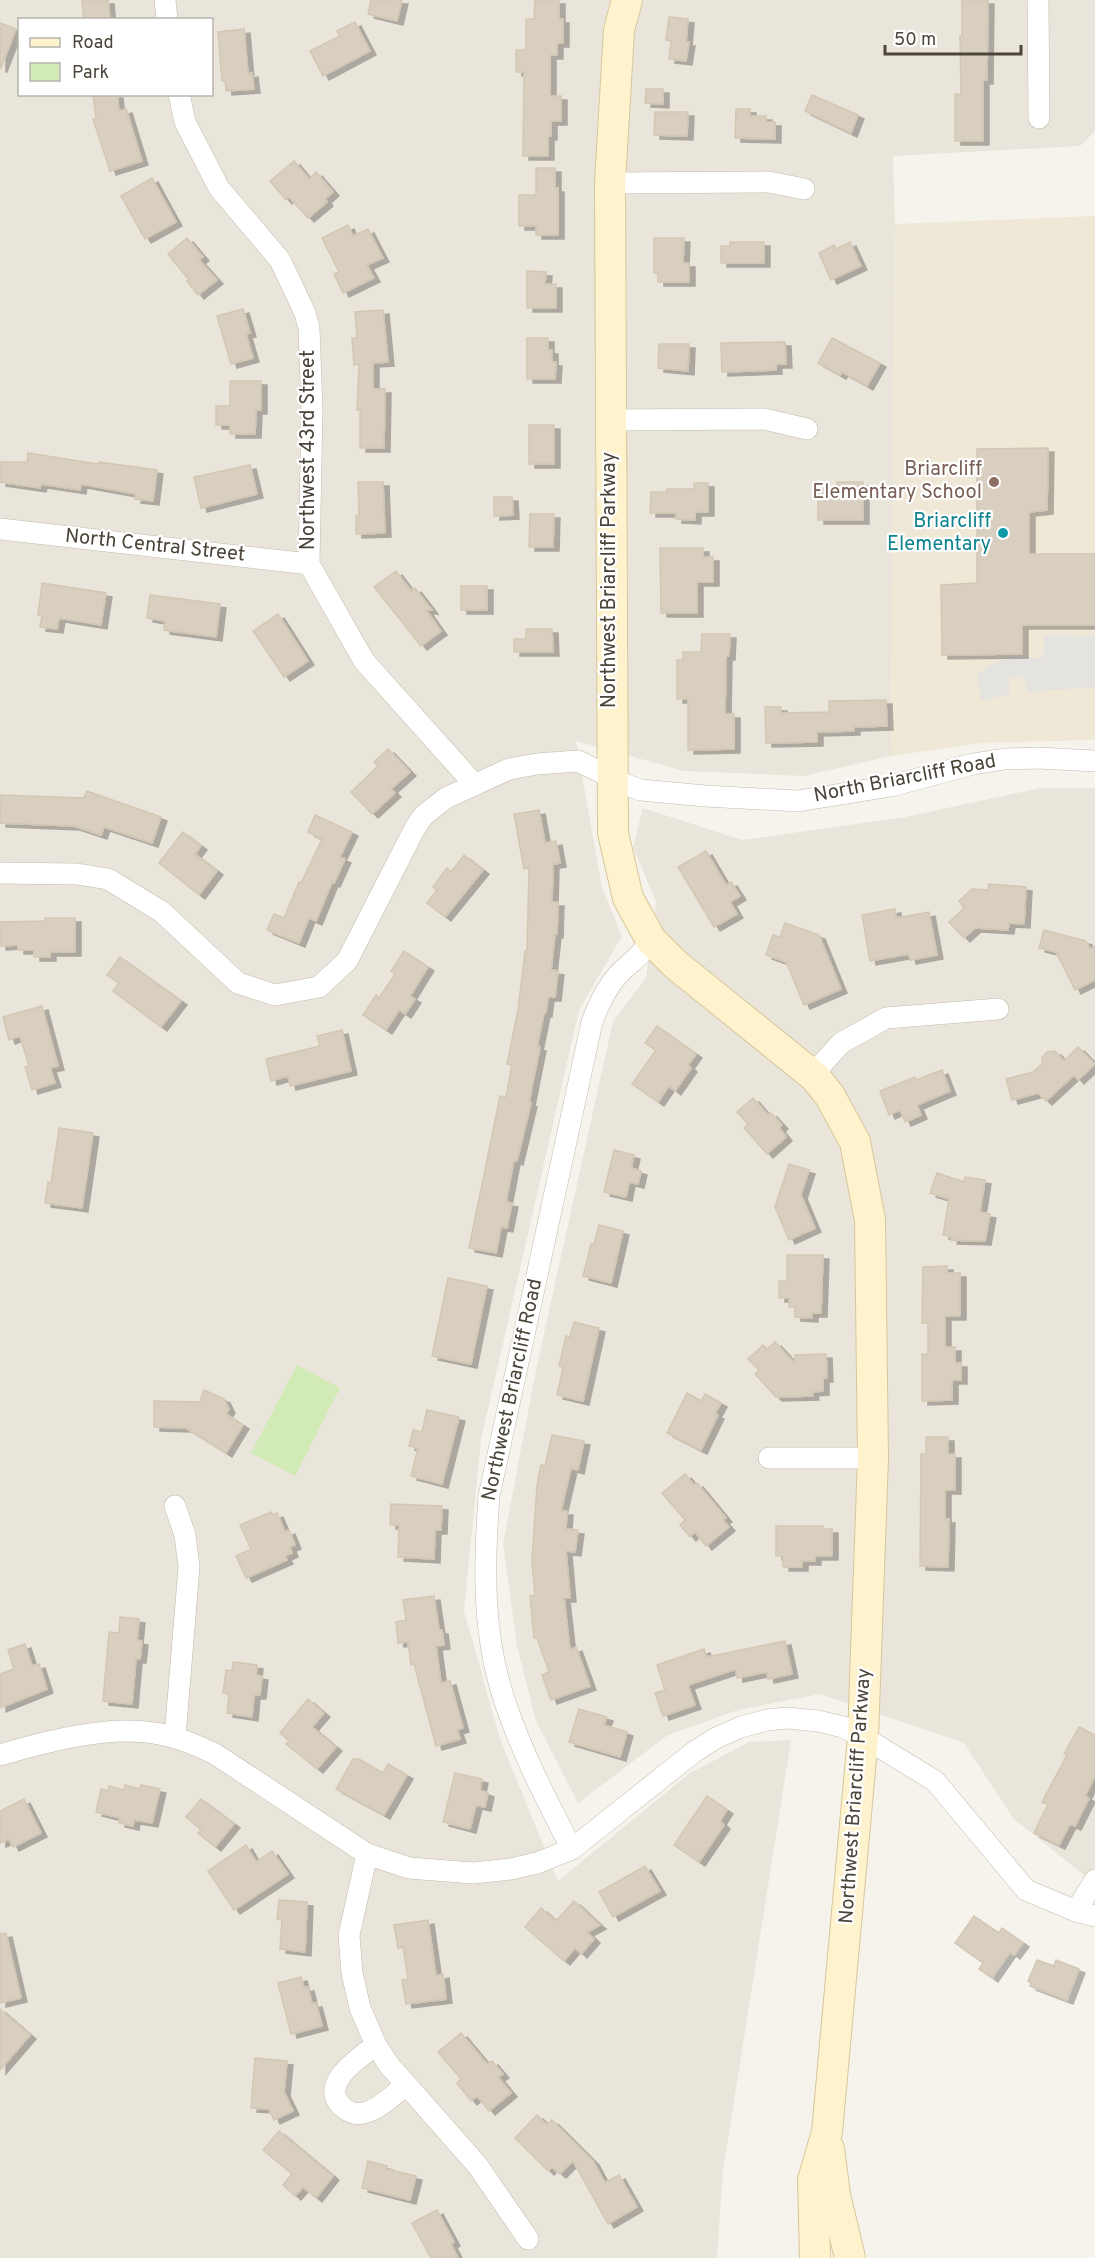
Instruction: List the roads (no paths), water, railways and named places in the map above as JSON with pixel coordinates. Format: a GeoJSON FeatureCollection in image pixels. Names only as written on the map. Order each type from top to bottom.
{"type":"FeatureCollection","features":[{"type":"Feature","properties":{"kind":"main road","name":"Northwest Briarcliff Parkway"},"geometry":{"type":"LineString","coordinates":[[627,0],[619,30],[610,183],[609,420],[613,833],[628,898],[651,940],[675,964],[815,1077],[830,1096],[855,1142],[870,1220],[873,1458],[864,1737],[827,2132],[813,2180],[815,2258]]}},
{"type":"Feature","properties":{"kind":"main road","name":"Northwest Briarcliff Parkway"},"geometry":{"type":"LineString","coordinates":[[827,2132],[835,2195],[850,2258]]}},
{"type":"Feature","properties":{"kind":"street"},"geometry":{"type":"LineString","coordinates":[[165,0],[167,18]]}},
{"type":"Feature","properties":{"kind":"street"},"geometry":{"type":"LineString","coordinates":[[1038,0],[1039,118]]}},
{"type":"Feature","properties":{"kind":"street","name":"Northwest 43rd Street"},"geometry":{"type":"LineString","coordinates":[[179,96],[185,122],[219,188],[280,260],[309,328],[312,409],[309,564],[364,661],[475,785]]}},
{"type":"Feature","properties":{"kind":"street"},"geometry":{"type":"LineString","coordinates":[[610,183],[769,182],[804,189]]}},
{"type":"Feature","properties":{"kind":"street"},"geometry":{"type":"LineString","coordinates":[[609,420],[764,419],[807,429]]}},
{"type":"Feature","properties":{"kind":"street","name":"North Central Street"},"geometry":{"type":"LineString","coordinates":[[0,529],[309,564]]}},
{"type":"Feature","properties":{"kind":"street","name":"North Briarcliff Road"},"geometry":{"type":"LineString","coordinates":[[0,873],[78,874],[108,879],[162,912],[238,984],[276,995],[319,987],[347,961],[423,816],[446,798],[509,769],[578,761],[641,790],[798,801],[891,786],[973,764],[1005,759],[1095,761]]}},
{"type":"Feature","properties":{"kind":"street","name":"Northwest Briarcliff Road"},"geometry":{"type":"LineString","coordinates":[[572,1849],[532,1768],[503,1698],[486,1605],[484,1564],[489,1496],[592,1022],[608,988],[644,952],[651,940]]}},
{"type":"Feature","properties":{"kind":"street"},"geometry":{"type":"LineString","coordinates":[[815,1077],[841,1044],[886,1018],[998,1009]]}},
{"type":"Feature","properties":{"kind":"street"},"geometry":{"type":"LineString","coordinates":[[769,1458],[873,1458]]}},
{"type":"Feature","properties":{"kind":"street"},"geometry":{"type":"LineString","coordinates":[[174,1737],[189,1567],[185,1535],[175,1506]]}},
{"type":"Feature","properties":{"kind":"street"},"geometry":{"type":"LineString","coordinates":[[0,1755],[33,1745],[106,1732],[154,1732],[194,1744],[215,1754],[367,1854],[409,1868],[473,1873],[511,1869],[537,1863],[572,1849],[694,1752],[716,1738],[741,1727],[767,1720],[787,1718],[818,1721],[843,1727],[864,1737],[935,1781],[1026,1890],[1086,1914],[1095,1880]]}},
{"type":"Feature","properties":{"kind":"street"},"geometry":{"type":"LineString","coordinates":[[367,1854],[349,1935],[352,1974],[360,2008],[376,2045],[389,2066],[478,2166],[528,2239]]}},
{"type":"Feature","properties":{"kind":"street"},"geometry":{"type":"LineString","coordinates":[[376,2045],[354,2062],[338,2080],[335,2090],[339,2102],[345,2109],[356,2114],[369,2112],[406,2085]]}},
{"type":"Feature","properties":{"kind":"place","name":"Briarcliff Elementary School"},"geometry":{"type":"Point","coordinates":[994,482]}},
{"type":"Feature","properties":{"kind":"place","name":"Briarcliff Elementary"},"geometry":{"type":"Point","coordinates":[1003,533]}}]}
